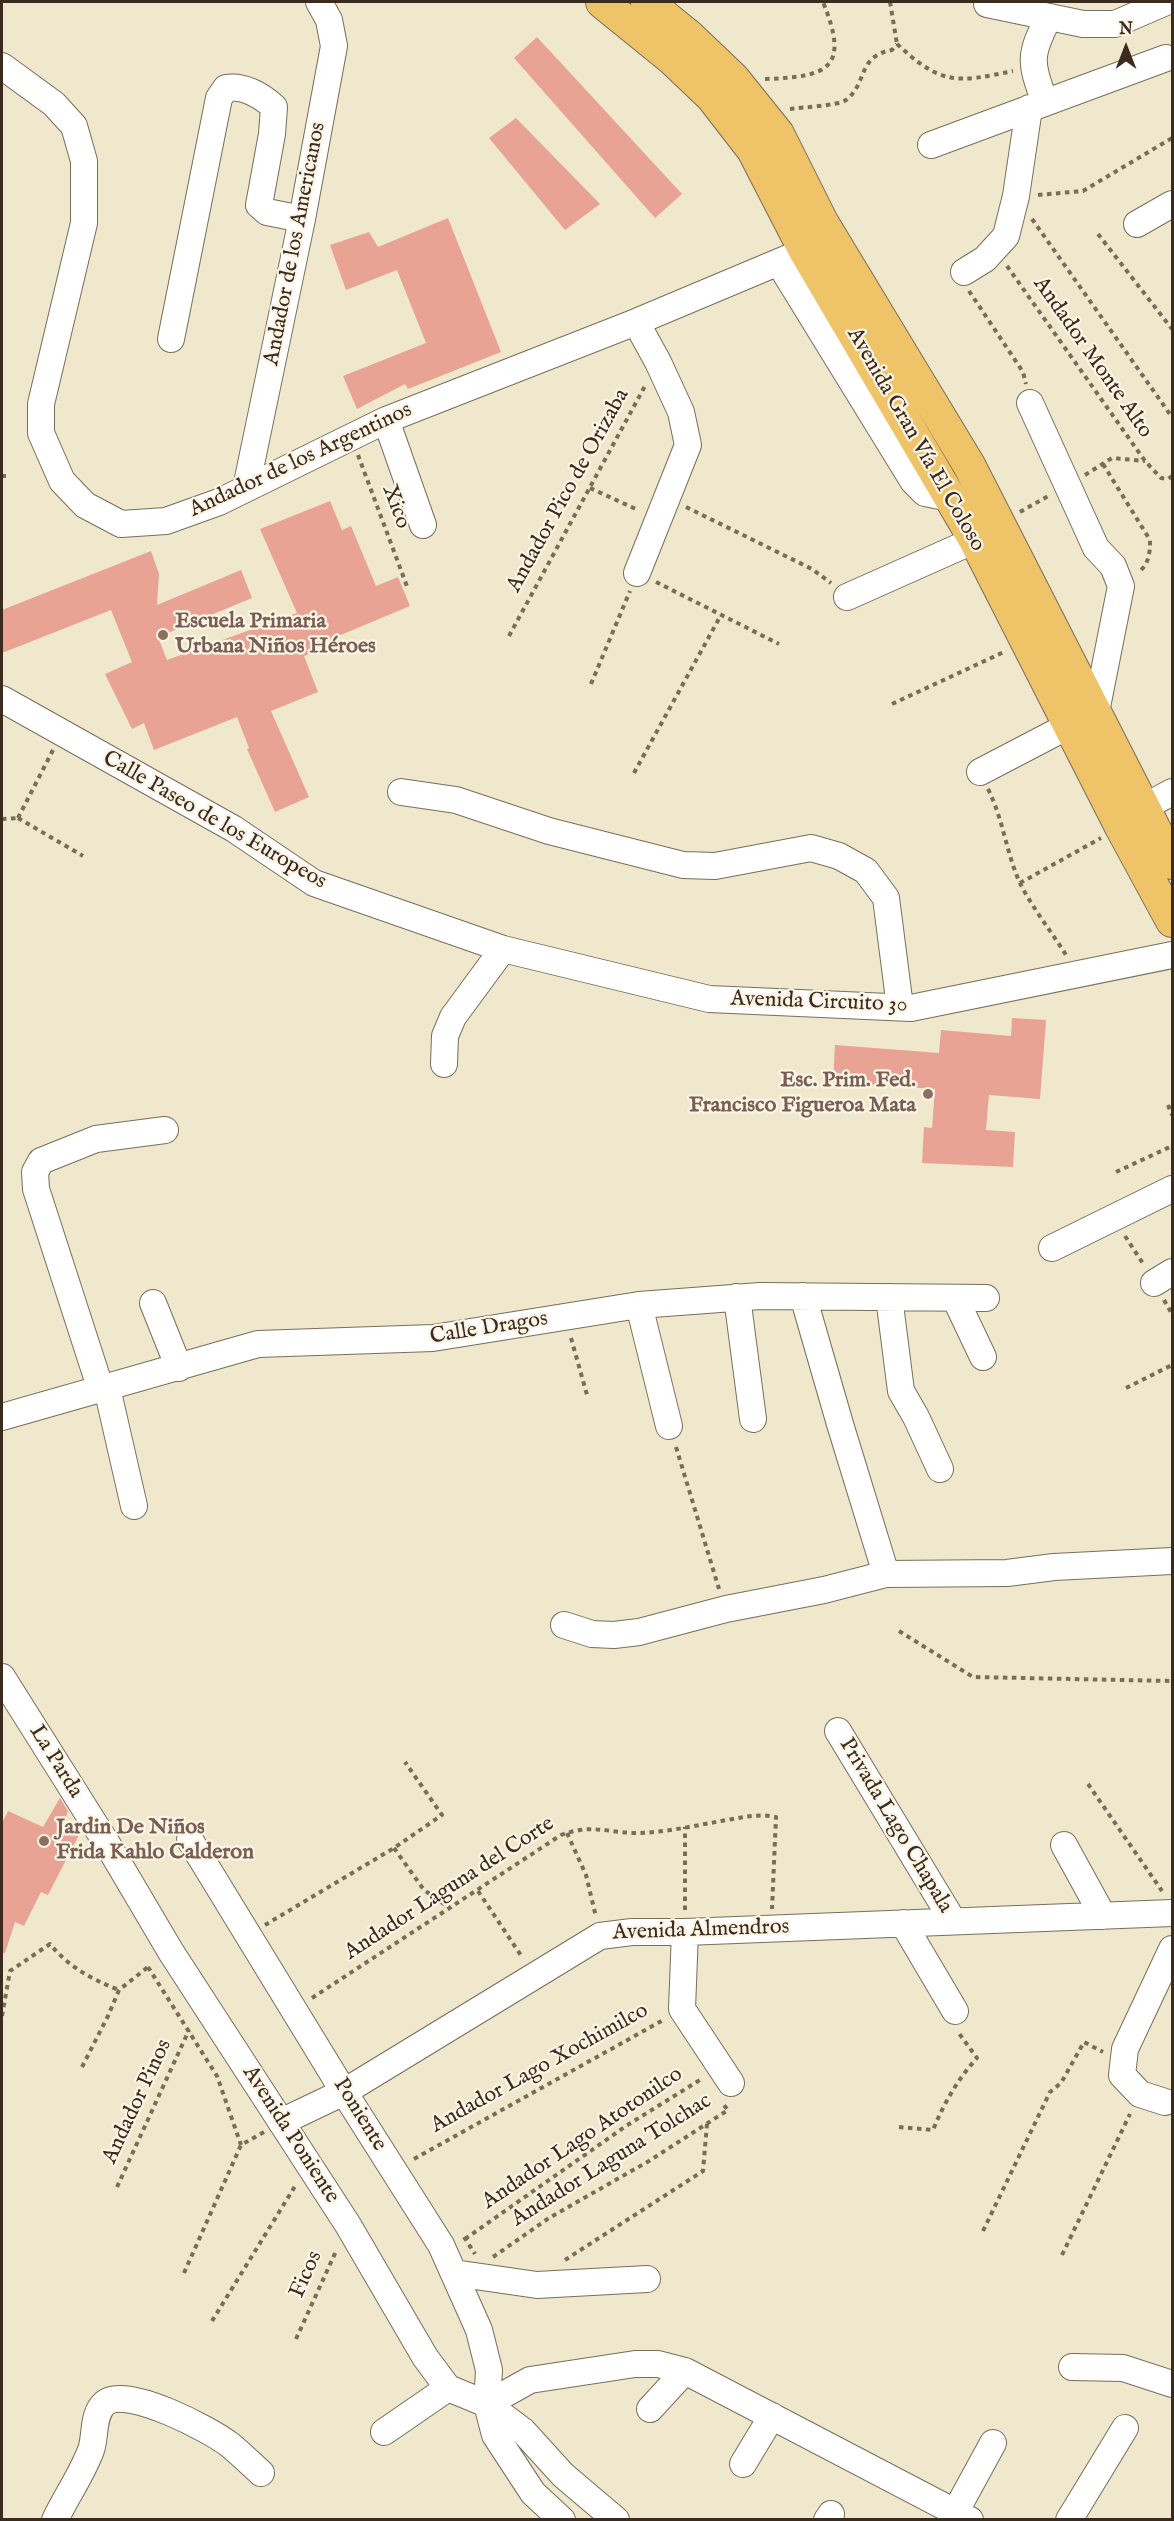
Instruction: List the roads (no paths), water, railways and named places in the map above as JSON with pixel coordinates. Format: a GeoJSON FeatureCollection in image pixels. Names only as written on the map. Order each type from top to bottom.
{"type":"FeatureCollection","features":[{"type":"Feature","properties":{"kind":"main road","name":"Avenida Gran Vía El Coloso"},"geometry":{"type":"LineString","coordinates":[[602,2],[671,58],[712,97],[753,150],[792,257],[950,498],[975,540],[1027,642],[1083,719]]}},
{"type":"Feature","properties":{"kind":"main road","name":"Avenida Gran Vía El Coloso"},"geometry":{"type":"LineString","coordinates":[[647,2],[690,37],[733,78],[778,134],[822,222],[969,465],[1083,719],[1132,818],[1173,921]]}},
{"type":"Feature","properties":{"kind":"main road","name":"Avenida Gran Vía El Coloso"},"geometry":{"type":"LineString","coordinates":[[1132,818],[1173,863]]}},
{"type":"Feature","properties":{"kind":"street","name":"Andador de los Americanos"},"geometry":{"type":"LineString","coordinates":[[246,488],[302,219],[334,46],[329,20],[319,2]]}},
{"type":"Feature","properties":{"kind":"street"},"geometry":{"type":"LineString","coordinates":[[987,4],[1048,19],[1083,24],[1114,24],[1166,2]]}},
{"type":"Feature","properties":{"kind":"street"},"geometry":{"type":"LineString","coordinates":[[964,272],[986,259],[1006,236],[1037,106],[1033,67],[1035,43],[1048,19]]}},
{"type":"Feature","properties":{"kind":"street"},"geometry":{"type":"LineString","coordinates":[[931,145],[1166,58]]}},
{"type":"Feature","properties":{"kind":"street","name":"Andador de los Argentinos"},"geometry":{"type":"LineString","coordinates":[[2,66],[54,104],[74,126],[84,161],[84,223],[41,404],[41,433],[62,481],[85,505],[121,524],[166,521],[219,502],[386,420],[636,322],[792,257]]}},
{"type":"Feature","properties":{"kind":"street"},"geometry":{"type":"LineString","coordinates":[[171,339],[219,98],[226,88],[234,87],[262,96],[273,107],[272,134],[259,205],[267,212],[302,219]]}},
{"type":"Feature","properties":{"kind":"street"},"geometry":{"type":"LineString","coordinates":[[1137,224],[1173,204]]}},
{"type":"Feature","properties":{"kind":"street"},"geometry":{"type":"LineString","coordinates":[[636,322],[681,412],[688,445],[637,573]]}},
{"type":"Feature","properties":{"kind":"street"},"geometry":{"type":"LineString","coordinates":[[980,772],[1083,719],[1121,586],[1113,566],[1096,549],[1029,403]]}},
{"type":"Feature","properties":{"kind":"street"},"geometry":{"type":"LineString","coordinates":[[386,420],[423,525]]}},
{"type":"Feature","properties":{"kind":"street"},"geometry":{"type":"LineString","coordinates":[[847,597],[975,540]]}},
{"type":"Feature","properties":{"kind":"street","name":"Calle Paseo de los Europeos"},"geometry":{"type":"LineString","coordinates":[[2,699],[234,829],[314,883],[503,949]]}},
{"type":"Feature","properties":{"kind":"street"},"geometry":{"type":"LineString","coordinates":[[401,792],[456,800],[549,831],[683,865],[715,866],[811,848],[839,856],[866,871],[886,898],[900,1007]]}},
{"type":"Feature","properties":{"kind":"street"},"geometry":{"type":"LineString","coordinates":[[1132,818],[1173,792]]}},
{"type":"Feature","properties":{"kind":"street"},"geometry":{"type":"LineString","coordinates":[[444,1064],[445,1036],[453,1017],[503,949]]}},
{"type":"Feature","properties":{"kind":"street","name":"Avenida Circuito 30"},"geometry":{"type":"LineString","coordinates":[[503,949],[709,999],[911,1008],[1173,955]]}},
{"type":"Feature","properties":{"kind":"street"},"geometry":{"type":"LineString","coordinates":[[134,1506],[104,1389],[36,1189],[35,1172],[40,1161],[96,1139],[165,1130]]}},
{"type":"Feature","properties":{"kind":"street"},"geometry":{"type":"LineString","coordinates":[[1052,1248],[1173,1189]]}},
{"type":"Feature","properties":{"kind":"street"},"geometry":{"type":"LineString","coordinates":[[803,1296],[886,1574]]}},
{"type":"Feature","properties":{"kind":"street"},"geometry":{"type":"LineString","coordinates":[[737,1297],[753,1419]]}},
{"type":"Feature","properties":{"kind":"street","name":"Calle Dragos"},"geometry":{"type":"LineString","coordinates":[[2,1418],[258,1344],[433,1338],[639,1305],[737,1297],[986,1298]]}},
{"type":"Feature","properties":{"kind":"street"},"geometry":{"type":"LineString","coordinates":[[889,1297],[901,1390],[940,1469]]}},
{"type":"Feature","properties":{"kind":"street"},"geometry":{"type":"LineString","coordinates":[[955,1298],[983,1357]]}},
{"type":"Feature","properties":{"kind":"street"},"geometry":{"type":"LineString","coordinates":[[153,1303],[179,1368]]}},
{"type":"Feature","properties":{"kind":"street"},"geometry":{"type":"LineString","coordinates":[[639,1305],[669,1426]]}},
{"type":"Feature","properties":{"kind":"street"},"geometry":{"type":"LineString","coordinates":[[564,1625],[592,1634],[614,1635],[639,1632],[726,1609],[824,1590],[886,1574],[1007,1573],[1173,1561]]}},
{"type":"Feature","properties":{"kind":"street","name":"La Parda"},"geometry":{"type":"LineString","coordinates":[[2,1677],[109,1847]]}},
{"type":"Feature","properties":{"kind":"street","name":"Privada Lago Chapala"},"geometry":{"type":"LineString","coordinates":[[838,1731],[953,1921]]}},
{"type":"Feature","properties":{"kind":"street","name":"Poniente"},"geometry":{"type":"LineString","coordinates":[[190,1840],[344,2092],[441,2245],[479,2330],[489,2370],[487,2404]]}},
{"type":"Feature","properties":{"kind":"street"},"geometry":{"type":"LineString","coordinates":[[1064,1845],[1103,1916]]}},
{"type":"Feature","properties":{"kind":"street","name":"Avenida Poniente"},"geometry":{"type":"LineString","coordinates":[[109,1847],[171,1952],[202,1996],[348,2225],[425,2357],[448,2388]]}},
{"type":"Feature","properties":{"kind":"street","name":"Avenida Almendros"},"geometry":{"type":"LineString","coordinates":[[281,2122],[344,2092],[600,1936],[632,1932],[1103,1916],[1169,1905]]}},
{"type":"Feature","properties":{"kind":"street"},"geometry":{"type":"LineString","coordinates":[[903,1923],[955,2011]]}},
{"type":"Feature","properties":{"kind":"street"},"geometry":{"type":"LineString","coordinates":[[685,1932],[682,2009],[726,2074]]}},
{"type":"Feature","properties":{"kind":"street"},"geometry":{"type":"LineString","coordinates":[[1165,2102],[1140,2094],[1122,2075],[1125,2049],[1173,1949]]}},
{"type":"Feature","properties":{"kind":"street"},"geometry":{"type":"LineString","coordinates":[[454,2273],[537,2285],[647,2279]]}},
{"type":"Feature","properties":{"kind":"street"},"geometry":{"type":"LineString","coordinates":[[487,2404],[530,2380],[635,2364],[658,2364],[685,2371],[959,2517],[993,2443]]}},
{"type":"Feature","properties":{"kind":"street"},"geometry":{"type":"LineString","coordinates":[[1072,2367],[1124,2368],[1173,2384]]}},
{"type":"Feature","properties":{"kind":"street"},"geometry":{"type":"LineString","coordinates":[[650,2409],[685,2371]]}},
{"type":"Feature","properties":{"kind":"street"},"geometry":{"type":"LineString","coordinates":[[384,2432],[448,2388],[487,2404],[523,2431],[563,2475],[616,2520]]}},
{"type":"Feature","properties":{"kind":"street"},"geometry":{"type":"LineString","coordinates":[[55,2520],[91,2450],[96,2418],[106,2402],[127,2398],[146,2403],[193,2424],[229,2444],[261,2473]]}},
{"type":"Feature","properties":{"kind":"street"},"geometry":{"type":"LineString","coordinates":[[487,2404],[495,2435],[533,2493],[562,2520]]}},
{"type":"Feature","properties":{"kind":"street"},"geometry":{"type":"LineString","coordinates":[[744,2464],[772,2416]]}},
{"type":"Feature","properties":{"kind":"street"},"geometry":{"type":"LineString","coordinates":[[1069,2520],[1125,2428]]}},
{"type":"Feature","properties":{"kind":"place","name":"Escuela Primaria Urbana Niños Héroes"},"geometry":{"type":"Point","coordinates":[163,635]}},
{"type":"Feature","properties":{"kind":"place","name":"Esc. Prim. Fed. Francisco Figueroa Mata"},"geometry":{"type":"Point","coordinates":[928,1094]}},
{"type":"Feature","properties":{"kind":"place","name":"Jardin De Niños Frida Kahlo Calderon"},"geometry":{"type":"Point","coordinates":[44,1841]}}]}
